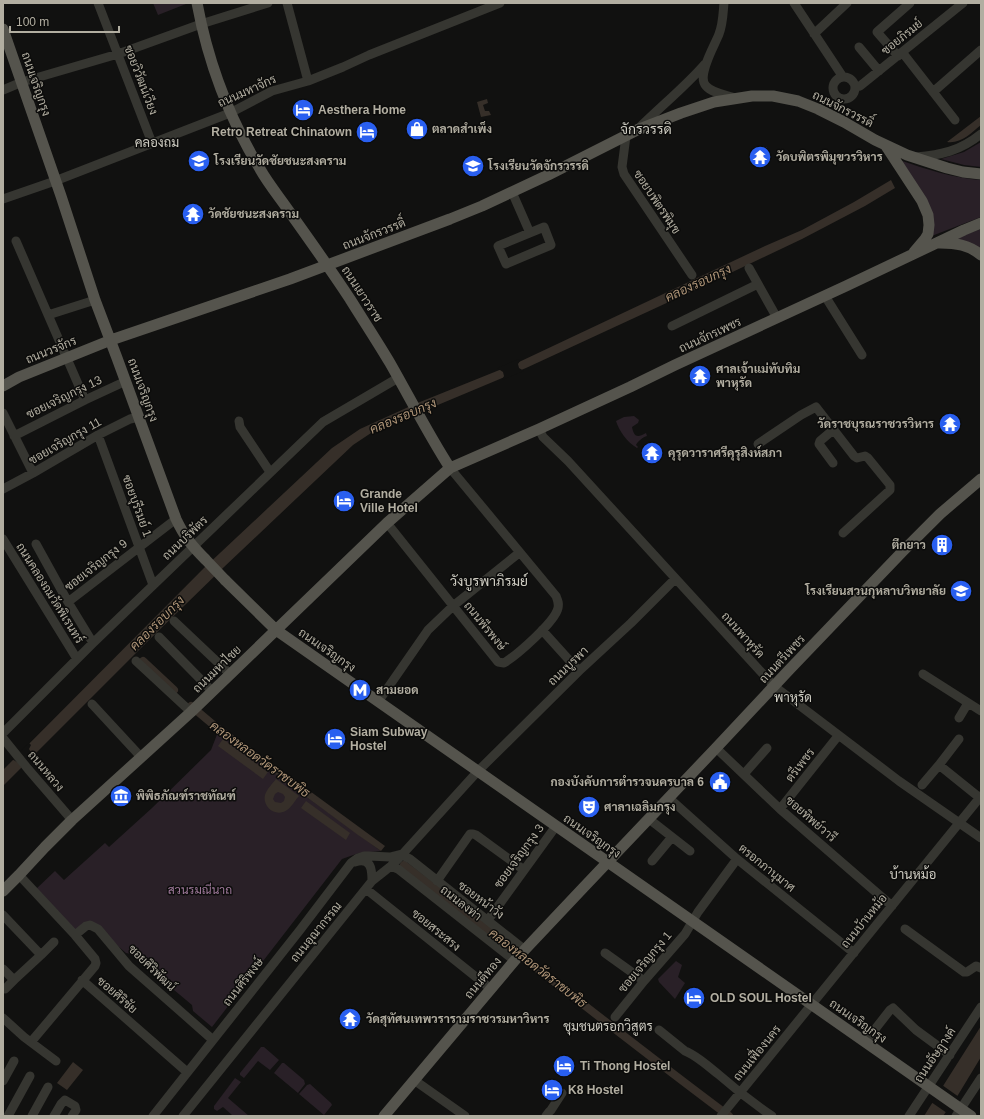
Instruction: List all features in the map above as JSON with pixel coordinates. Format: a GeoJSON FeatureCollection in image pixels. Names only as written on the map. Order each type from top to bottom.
{"type":"FeatureCollection","features":[{"type":"Feature","properties":{"kind":"main road","name":"ถนนเยาวราช"},"geometry":{"type":"LineString","coordinates":[[197,3],[208,52],[217,79],[230,113],[250,151],[261,171],[328,265],[371,332],[450,468]]}},
{"type":"Feature","properties":{"kind":"main road","name":"ถนนเจริญกรุง"},"geometry":{"type":"LineString","coordinates":[[3,29],[95,300],[176,519],[183,534],[193,547],[276,630],[932,1089],[957,1110],[971,1116]]}},
{"type":"Feature","properties":{"kind":"main road","name":"ถนนจักรวรรดิ์"},"geometry":{"type":"LineString","coordinates":[[111,340],[328,265],[450,219],[512,192],[637,130],[699,106],[734,98],[773,96],[798,101],[844,122],[886,146],[913,157],[947,168],[981,174]]}},
{"type":"Feature","properties":{"kind":"main road"},"geometry":{"type":"LineString","coordinates":[[886,146],[908,182],[922,201],[928,215],[928,234],[912,255]]}},
{"type":"Feature","properties":{"kind":"main road"},"geometry":{"type":"LineString","coordinates":[[938,243],[981,223]]}},
{"type":"Feature","properties":{"kind":"main road","name":"ถนนจักรเพชร"},"geometry":{"type":"LineString","coordinates":[[450,468],[539,429],[938,243],[965,245],[981,255]]}},
{"type":"Feature","properties":{"kind":"main road","name":"ถนนวรจักร"},"geometry":{"type":"LineString","coordinates":[[3,386],[111,340]]}},
{"type":"Feature","properties":{"kind":"main road","name":"ถนนมหาไชย"},"geometry":{"type":"LineString","coordinates":[[3,891],[72,820],[195,709],[387,523],[450,468]]}},
{"type":"Feature","properties":{"kind":"main road","name":"ถนนตรีเพชร"},"geometry":{"type":"LineString","coordinates":[[608,862],[903,551],[940,514],[981,479]]}},
{"type":"Feature","properties":{"kind":"main road","name":"ถนนตีทอง"},"geometry":{"type":"LineString","coordinates":[[384,1116],[520,956],[608,862]]}},
{"type":"Feature","properties":{"kind":"street","name":"ซอยวิวัฒน์เวียง"},"geometry":{"type":"LineString","coordinates":[[98,3],[152,143]]}},
{"type":"Feature","properties":{"kind":"street"},"geometry":{"type":"LineString","coordinates":[[3,90],[22,82],[118,54],[201,24],[268,3]]}},
{"type":"Feature","properties":{"kind":"street"},"geometry":{"type":"LineString","coordinates":[[287,3],[308,81]]}},
{"type":"Feature","properties":{"kind":"street","name":"ถนนมหาจักร"},"geometry":{"type":"LineString","coordinates":[[3,199],[55,181],[230,113],[272,92],[308,81],[500,3]]}},
{"type":"Feature","properties":{"kind":"street","name":"ถนนจักรวรรดิ์"},"geometry":{"type":"LineString","coordinates":[[724,3],[719,34],[707,62],[703,81],[704,85],[715,92],[734,98]]}},
{"type":"Feature","properties":{"kind":"street"},"geometry":{"type":"LineString","coordinates":[[794,3],[843,77]]}},
{"type":"Feature","properties":{"kind":"street"},"geometry":{"type":"LineString","coordinates":[[814,34],[847,3]]}},
{"type":"Feature","properties":{"kind":"street"},"geometry":{"type":"LineString","coordinates":[[910,3],[877,32],[900,54],[955,120]]}},
{"type":"Feature","properties":{"kind":"street","name":"ซอยภิรมย์"},"geometry":{"type":"LineString","coordinates":[[854,87],[860,86],[963,3]]}},
{"type":"Feature","properties":{"kind":"street"},"geometry":{"type":"LineString","coordinates":[[859,47],[879,71]]}},
{"type":"Feature","properties":{"kind":"street"},"geometry":{"type":"LineString","coordinates":[[933,92],[981,50]]}},
{"type":"Feature","properties":{"kind":"street","name":"ถนนจักรวรรดิ์"},"geometry":{"type":"LineString","coordinates":[[637,130],[707,62]]}},
{"type":"Feature","properties":{"kind":"street"},"geometry":{"type":"LineString","coordinates":[[843,77],[850,78],[854,84],[854,87],[850,97],[843,98],[836,96],[833,90],[834,82],[843,77]]}},
{"type":"Feature","properties":{"kind":"street"},"geometry":{"type":"LineString","coordinates":[[913,157],[935,155],[953,150],[964,146],[981,134]]}},
{"type":"Feature","properties":{"kind":"street","name":"ซอยบพิตรพิมุข"},"geometry":{"type":"LineString","coordinates":[[626,136],[622,167],[624,174],[692,275]]}},
{"type":"Feature","properties":{"kind":"street"},"geometry":{"type":"LineString","coordinates":[[512,192],[530,233]]}},
{"type":"Feature","properties":{"kind":"street"},"geometry":{"type":"LineString","coordinates":[[544,227],[551,245],[506,264],[498,246],[530,233],[544,227]]}},
{"type":"Feature","properties":{"kind":"street"},"geometry":{"type":"LineString","coordinates":[[16,241],[85,400]]}},
{"type":"Feature","properties":{"kind":"street"},"geometry":{"type":"LineString","coordinates":[[749,268],[777,318]]}},
{"type":"Feature","properties":{"kind":"street"},"geometry":{"type":"LineString","coordinates":[[672,326],[758,284]]}},
{"type":"Feature","properties":{"kind":"street"},"geometry":{"type":"LineString","coordinates":[[825,296],[862,355]]}},
{"type":"Feature","properties":{"kind":"street"},"geometry":{"type":"LineString","coordinates":[[48,315],[95,300]]}},
{"type":"Feature","properties":{"kind":"street","name":"ถนนบริพัตร"},"geometry":{"type":"LineString","coordinates":[[3,733],[93,643],[323,422],[398,378]]}},
{"type":"Feature","properties":{"kind":"street","name":"ซอยเจริญกรุง 13"},"geometry":{"type":"LineString","coordinates":[[14,436],[119,383],[126,381]]}},
{"type":"Feature","properties":{"kind":"street"},"geometry":{"type":"LineString","coordinates":[[758,444],[801,415],[816,408],[854,456],[857,458],[865,456],[868,458],[891,488],[843,533]]}},
{"type":"Feature","properties":{"kind":"street"},"geometry":{"type":"LineString","coordinates":[[3,413],[33,473]]}},
{"type":"Feature","properties":{"kind":"street","name":"ซอยเจริญกรุง 11"},"geometry":{"type":"LineString","coordinates":[[3,489],[98,435],[130,419],[139,417]]}},
{"type":"Feature","properties":{"kind":"street"},"geometry":{"type":"LineString","coordinates":[[239,421],[240,427],[270,472]]}},
{"type":"Feature","properties":{"kind":"street","name":"ถนนพาหุรัด"},"geometry":{"type":"LineString","coordinates":[[539,429],[543,436],[568,461],[774,686],[838,736],[914,792],[981,838]]}},
{"type":"Feature","properties":{"kind":"street"},"geometry":{"type":"LineString","coordinates":[[833,430],[818,444],[834,464]]}},
{"type":"Feature","properties":{"kind":"street","name":"ซอยบุรีรมย์ 1"},"geometry":{"type":"LineString","coordinates":[[98,435],[153,585]]}},
{"type":"Feature","properties":{"kind":"street","name":"ถนนพีรพงษ์"},"geometry":{"type":"LineString","coordinates":[[387,523],[498,662],[504,663],[514,657],[553,618],[558,610],[559,603],[556,596],[450,468]]}},
{"type":"Feature","properties":{"kind":"street","name":"ซอยเจริญกรุง 9"},"geometry":{"type":"LineString","coordinates":[[68,602],[176,519]]}},
{"type":"Feature","properties":{"kind":"street","name":"ถนนคลองถมวัดพิเรนทร์"},"geometry":{"type":"LineString","coordinates":[[3,539],[77,659]]}},
{"type":"Feature","properties":{"kind":"street"},"geometry":{"type":"LineString","coordinates":[[36,544],[68,602],[93,643]]}},
{"type":"Feature","properties":{"kind":"street"},"geometry":{"type":"LineString","coordinates":[[378,702],[428,630],[453,606],[519,553]]}},
{"type":"Feature","properties":{"kind":"street","name":"ถนนบูรพา"},"geometry":{"type":"LineString","coordinates":[[478,771],[675,579]]}},
{"type":"Feature","properties":{"kind":"street"},"geometry":{"type":"LineString","coordinates":[[174,621],[230,674]]}},
{"type":"Feature","properties":{"kind":"street"},"geometry":{"type":"LineString","coordinates":[[542,630],[579,671]]}},
{"type":"Feature","properties":{"kind":"street"},"geometry":{"type":"LineString","coordinates":[[159,637],[212,691]]}},
{"type":"Feature","properties":{"kind":"street"},"geometry":{"type":"LineString","coordinates":[[136,661],[195,709]]}},
{"type":"Feature","properties":{"kind":"street"},"geometry":{"type":"LineString","coordinates":[[923,674],[981,711]]}},
{"type":"Feature","properties":{"kind":"street"},"geometry":{"type":"LineString","coordinates":[[959,718],[968,703]]}},
{"type":"Feature","properties":{"kind":"street"},"geometry":{"type":"LineString","coordinates":[[92,704],[140,758]]}},
{"type":"Feature","properties":{"kind":"street","name":"ตรีเพชร"},"geometry":{"type":"LineString","coordinates":[[780,809],[838,736]]}},
{"type":"Feature","properties":{"kind":"street","name":"ถนนหลวง"},"geometry":{"type":"LineString","coordinates":[[3,738],[72,820]]}},
{"type":"Feature","properties":{"kind":"street"},"geometry":{"type":"LineString","coordinates":[[922,785],[959,739]]}},
{"type":"Feature","properties":{"kind":"street","name":"ซอยทิพย์วารี"},"geometry":{"type":"LineString","coordinates":[[716,748],[780,809],[892,906]]}},
{"type":"Feature","properties":{"kind":"street"},"geometry":{"type":"LineString","coordinates":[[744,774],[767,748]]}},
{"type":"Feature","properties":{"kind":"street"},"geometry":{"type":"LineString","coordinates":[[939,765],[980,797]]}},
{"type":"Feature","properties":{"kind":"street","name":"ถนนอุณากรรณ"},"geometry":{"type":"LineString","coordinates":[[183,1116],[372,881],[392,866],[478,771]]}},
{"type":"Feature","properties":{"kind":"street","name":"ถนนบ้านหม้อ"},"geometry":{"type":"LineString","coordinates":[[812,1005],[980,797]]}},
{"type":"Feature","properties":{"kind":"street","name":"ตรอกภานุมาศ"},"geometry":{"type":"LineString","coordinates":[[669,798],[737,859],[854,953]]}},
{"type":"Feature","properties":{"kind":"street"},"geometry":{"type":"LineString","coordinates":[[649,818],[690,851]]}},
{"type":"Feature","properties":{"kind":"street","name":"ซอยเจริญกรุง 3"},"geometry":{"type":"LineString","coordinates":[[488,920],[556,826]]}},
{"type":"Feature","properties":{"kind":"street"},"geometry":{"type":"LineString","coordinates":[[437,881],[470,834],[476,835],[524,870]]}},
{"type":"Feature","properties":{"kind":"street"},"geometry":{"type":"LineString","coordinates":[[652,861],[672,837]]}},
{"type":"Feature","properties":{"kind":"street"},"geometry":{"type":"LineString","coordinates":[[351,862],[364,856],[390,857],[403,854]]}},
{"type":"Feature","properties":{"kind":"street","name":"ซอยหน้าวัง"},"geometry":{"type":"LineString","coordinates":[[403,854],[488,920],[520,956]]}},
{"type":"Feature","properties":{"kind":"street","name":"ซอยเจริญกรุง 1"},"geometry":{"type":"LineString","coordinates":[[615,1017],[684,934],[737,859]]}},
{"type":"Feature","properties":{"kind":"street"},"geometry":{"type":"LineString","coordinates":[[351,862],[359,860],[370,866],[372,870],[372,881]]}},
{"type":"Feature","properties":{"kind":"street","name":"ถนนศิริพงษ์"},"geometry":{"type":"LineString","coordinates":[[154,1116],[187,1072],[300,930],[351,862]]}},
{"type":"Feature","properties":{"kind":"street","name":"ถนนลงท่า"},"geometry":{"type":"LineString","coordinates":[[392,866],[520,956]]}},
{"type":"Feature","properties":{"kind":"street","name":"ซอยศิริชัย"},"geometry":{"type":"LineString","coordinates":[[20,875],[95,959],[96,963],[82,980],[187,1072]]}},
{"type":"Feature","properties":{"kind":"street","name":"ซอยสระสรง"},"geometry":{"type":"LineString","coordinates":[[366,889],[491,989]]}},
{"type":"Feature","properties":{"kind":"street"},"geometry":{"type":"LineString","coordinates":[[3,915],[41,955]]}},
{"type":"Feature","properties":{"kind":"street","name":"ซอยศิริพัฒน์"},"geometry":{"type":"LineString","coordinates":[[75,935],[86,926],[90,925],[98,929],[129,966],[213,1040]]}},
{"type":"Feature","properties":{"kind":"street"},"geometry":{"type":"LineString","coordinates":[[906,929],[964,972],[967,972],[976,966],[981,968]]}},
{"type":"Feature","properties":{"kind":"street"},"geometry":{"type":"LineString","coordinates":[[5,989],[54,942]]}},
{"type":"Feature","properties":{"kind":"street"},"geometry":{"type":"LineString","coordinates":[[605,953],[644,981]]}},
{"type":"Feature","properties":{"kind":"street"},"geometry":{"type":"LineString","coordinates":[[3,969],[14,980]]}},
{"type":"Feature","properties":{"kind":"street"},"geometry":{"type":"LineString","coordinates":[[31,1042],[82,980]]}},
{"type":"Feature","properties":{"kind":"street","name":"ถนนเฟื่องนคร"},"geometry":{"type":"LineString","coordinates":[[723,1113],[812,1005]]}},
{"type":"Feature","properties":{"kind":"street","name":"ถนนอัษฎางค์"},"geometry":{"type":"LineString","coordinates":[[909,1116],[932,1089],[950,1055],[981,1007]]}},
{"type":"Feature","properties":{"kind":"street"},"geometry":{"type":"LineString","coordinates":[[865,1042],[893,1008],[916,1030],[950,1055]]}},
{"type":"Feature","properties":{"kind":"street"},"geometry":{"type":"LineString","coordinates":[[3,1018],[56,1061]]}},
{"type":"Feature","properties":{"kind":"street"},"geometry":{"type":"LineString","coordinates":[[658,1030],[772,1116]]}},
{"type":"Feature","properties":{"kind":"street"},"geometry":{"type":"LineString","coordinates":[[3,1081],[14,1061]]}},
{"type":"Feature","properties":{"kind":"street"},"geometry":{"type":"LineString","coordinates":[[8,1116],[30,1076]]}},
{"type":"Feature","properties":{"kind":"street"},"geometry":{"type":"LineString","coordinates":[[957,1110],[981,1078]]}},
{"type":"Feature","properties":{"kind":"street"},"geometry":{"type":"LineString","coordinates":[[414,1080],[465,1116]]}},
{"type":"Feature","properties":{"kind":"street"},"geometry":{"type":"LineString","coordinates":[[32,1116],[48,1087]]}},
{"type":"Feature","properties":{"kind":"street"},"geometry":{"type":"LineString","coordinates":[[546,1116],[562,1093]]}},
{"type":"Feature","properties":{"kind":"street"},"geometry":{"type":"LineString","coordinates":[[54,1116],[65,1100],[76,1106],[76,1110],[72,1116]]}},
{"type":"Feature","properties":{"kind":"green space"},"geometry":{"type":"Polygon","coordinates":[[[153,3],[186,3],[186,4],[158,15],[153,3]]]}},
{"type":"Feature","properties":{"kind":"green space"},"geometry":{"type":"Polygon","coordinates":[[[981,142],[981,167],[964,165],[941,159],[964,152],[981,142]]]}},
{"type":"Feature","properties":{"kind":"green space"},"geometry":{"type":"Polygon","coordinates":[[[899,160],[929,170],[981,180],[981,217],[929,237],[931,229],[899,160]]]}},
{"type":"Feature","properties":{"kind":"green space"},"geometry":{"type":"Polygon","coordinates":[[[981,229],[981,250],[956,238],[981,229]]]}},
{"type":"Feature","properties":{"kind":"green space"},"geometry":{"type":"Polygon","coordinates":[[[634,416],[639,420],[638,423],[632,427],[635,435],[640,436],[646,433],[647,436],[638,442],[636,445],[638,447],[637,448],[624,436],[616,421],[624,417],[634,416]]]}},
{"type":"Feature","properties":{"kind":"green space","name":"สวนรมณีนาถ"},"geometry":{"type":"Polygon","coordinates":[[[218,732],[381,851],[359,853],[342,859],[212,1027],[193,1011],[192,1005],[131,954],[126,953],[91,923],[73,930],[35,890],[55,871],[64,880],[105,843],[109,847],[152,808],[211,750],[218,732]]]}},
{"type":"Feature","properties":{"kind":"green space"},"geometry":{"type":"Polygon","coordinates":[[[676,961],[682,965],[678,977],[685,983],[675,999],[658,979],[676,961]]]}},
{"type":"Feature","properties":{"kind":"green space"},"geometry":{"type":"Polygon","coordinates":[[[261,1047],[264,1047],[279,1060],[270,1070],[258,1061],[244,1078],[240,1075],[240,1073],[261,1047]]]}},
{"type":"Feature","properties":{"kind":"green space"},"geometry":{"type":"Polygon","coordinates":[[[282,1063],[284,1063],[304,1080],[305,1084],[298,1093],[274,1073],[282,1063]]]}},
{"type":"Feature","properties":{"kind":"green space"},"geometry":{"type":"Polygon","coordinates":[[[235,1078],[241,1082],[228,1098],[249,1116],[231,1116],[232,1115],[223,1107],[217,1111],[214,1109],[214,1106],[235,1078]]]}},
{"type":"Feature","properties":{"kind":"green space"},"geometry":{"type":"Polygon","coordinates":[[[310,1084],[332,1105],[324,1115],[299,1094],[307,1085],[310,1084]]]}},
{"type":"Feature","properties":{"kind":"water"},"geometry":{"type":"Polygon","coordinates":[[[487,99],[488,103],[483,105],[485,111],[489,111],[491,115],[481,117],[477,102],[487,99]]]}},
{"type":"Feature","properties":{"kind":"water"},"geometry":{"type":"Polygon","coordinates":[[[981,116],[981,125],[970,134],[961,140],[947,142],[981,116]]]}},
{"type":"Feature","properties":{"kind":"water","name":"คลองรอบกรุง"},"geometry":{"type":"Polygon","coordinates":[[[891,180],[895,188],[865,206],[802,239],[526,368],[371,433],[353,445],[147,642],[3,786],[3,770],[204,568],[332,448],[360,429],[415,404],[519,362],[802,230],[891,180]]]}},
{"type":"Feature","properties":{"kind":"water"},"geometry":{"type":"Polygon","coordinates":[[[210,718],[385,846],[381,851],[358,835],[205,722],[210,718]]]}},
{"type":"Feature","properties":{"kind":"water"},"geometry":{"type":"Polygon","coordinates":[[[223,739],[268,772],[263,779],[218,746],[223,739]]]}},
{"type":"Feature","properties":{"kind":"water"},"geometry":{"type":"Polygon","coordinates":[[[276,779],[299,796],[287,810],[278,813],[274,812],[268,807],[265,799],[268,789],[276,779]],[[278,792],[275,794],[273,799],[275,802],[281,803],[284,801],[285,797],[283,794],[278,792]]]}},
{"type":"Feature","properties":{"kind":"water"},"geometry":{"type":"Polygon","coordinates":[[[306,801],[350,833],[346,840],[301,808],[306,801]]]}},
{"type":"Feature","properties":{"kind":"water"},"geometry":{"type":"Polygon","coordinates":[[[981,1026],[981,1057],[958,1095],[943,1116],[924,1116],[981,1026]]]}},
{"type":"Feature","properties":{"kind":"water"},"geometry":{"type":"Polygon","coordinates":[[[73,1062],[83,1070],[67,1090],[57,1083],[73,1062]]]}},
{"type":"Feature","properties":{"kind":"pier"},"geometry":{"type":"Polygon","coordinates":[[[519,359],[519,368],[524,371],[502,380],[504,376],[503,372],[497,368],[519,359]]]}},
{"type":"Feature","properties":{"kind":"pier"},"geometry":{"type":"Polygon","coordinates":[[[29,743],[31,745],[29,749],[32,754],[35,756],[37,755],[22,770],[20,764],[12,759],[29,743]]]}},
{"type":"Feature","properties":{"kind":"pier"},"geometry":{"type":"Polygon","coordinates":[[[942,1085],[959,1097],[947,1113],[931,1102],[942,1085]]]}},
{"type":"Feature","properties":{"kind":"waterway","name":"คลองหลอดวัดราชบพิธ"},"geometry":{"type":"LineString","coordinates":[[143,661],[174,690]]}},
{"type":"Feature","properties":{"kind":"waterway","name":"คลองหลอดวัดราชบพิธ"},"geometry":{"type":"LineString","coordinates":[[191,706],[216,727]]}},
{"type":"Feature","properties":{"kind":"waterway","name":"คลองหลอดวัดราชบพิธ"},"geometry":{"type":"LineString","coordinates":[[404,865],[729,1116]]}},
{"type":"Feature","properties":{"kind":"place","name":"Aesthera Home"},"geometry":{"type":"Point","coordinates":[303,110]}},
{"type":"Feature","properties":{"kind":"place","name":"ตลาดสำเพ็ง"},"geometry":{"type":"Point","coordinates":[417,129]}},
{"type":"Feature","properties":{"kind":"place","name":"Retro Retreat Chinatown"},"geometry":{"type":"Point","coordinates":[367,132]}},
{"type":"Feature","properties":{"kind":"place","name":"วัดบพิตรพิมุขวรวิหาร"},"geometry":{"type":"Point","coordinates":[760,157]}},
{"type":"Feature","properties":{"kind":"place","name":"โรงเรียนวัดชัยชนะสงคราม"},"geometry":{"type":"Point","coordinates":[199,161]}},
{"type":"Feature","properties":{"kind":"place","name":"โรงเรียนวัดจักรวรรดิ"},"geometry":{"type":"Point","coordinates":[473,166]}},
{"type":"Feature","properties":{"kind":"place","name":"วัดชัยชนะสงคราม"},"geometry":{"type":"Point","coordinates":[193,214]}},
{"type":"Feature","properties":{"kind":"place","name":"ศาลเจ้าแม่ทับทิม พาหุรัด"},"geometry":{"type":"Point","coordinates":[700,376]}},
{"type":"Feature","properties":{"kind":"place","name":"วัดราชบุรณราชวรวิหาร"},"geometry":{"type":"Point","coordinates":[950,424]}},
{"type":"Feature","properties":{"kind":"place","name":"คุรุดวาราศรีคุรุสิงห์สภา"},"geometry":{"type":"Point","coordinates":[652,453]}},
{"type":"Feature","properties":{"kind":"place","name":"Grande Ville Hotel"},"geometry":{"type":"Point","coordinates":[344,501]}},
{"type":"Feature","properties":{"kind":"place","name":"ตึกยาว"},"geometry":{"type":"Point","coordinates":[942,545]}},
{"type":"Feature","properties":{"kind":"place","name":"โรงเรียนสวนกุหลาบวิทยาลัย"},"geometry":{"type":"Point","coordinates":[961,591]}},
{"type":"Feature","properties":{"kind":"place","name":"สามยอด"},"geometry":{"type":"Point","coordinates":[360,690]}},
{"type":"Feature","properties":{"kind":"place","name":"Siam Subway Hostel"},"geometry":{"type":"Point","coordinates":[335,739]}},
{"type":"Feature","properties":{"kind":"place","name":"กองบังคับการตำรวจนครบาล 6"},"geometry":{"type":"Point","coordinates":[720,782]}},
{"type":"Feature","properties":{"kind":"place","name":"พิพิธภัณฑ์ราชทัณฑ์"},"geometry":{"type":"Point","coordinates":[121,796]}},
{"type":"Feature","properties":{"kind":"place","name":"ศาลาเฉลิมกรุง"},"geometry":{"type":"Point","coordinates":[589,807]}},
{"type":"Feature","properties":{"kind":"place","name":"OLD SOUL Hostel"},"geometry":{"type":"Point","coordinates":[694,998]}},
{"type":"Feature","properties":{"kind":"place","name":"วัดสุทัศนเทพวรารามราชวรมหาวิหาร"},"geometry":{"type":"Point","coordinates":[350,1019]}},
{"type":"Feature","properties":{"kind":"place","name":"Ti Thong Hostel"},"geometry":{"type":"Point","coordinates":[564,1066]}},
{"type":"Feature","properties":{"kind":"place","name":"K8 Hostel"},"geometry":{"type":"Point","coordinates":[552,1090]}},
{"type":"Feature","properties":{"kind":"district","name":"จักรวรรดิ"},"geometry":{"type":"Point","coordinates":[646,129]}},
{"type":"Feature","properties":{"kind":"district","name":"คลองถม"},"geometry":{"type":"Point","coordinates":[157,142]}},
{"type":"Feature","properties":{"kind":"district","name":"วังบูรพาภิรมย์"},"geometry":{"type":"Point","coordinates":[489,581]}},
{"type":"Feature","properties":{"kind":"district","name":"พาหุรัด"},"geometry":{"type":"Point","coordinates":[793,697]}},
{"type":"Feature","properties":{"kind":"district","name":"บ้านหม้อ"},"geometry":{"type":"Point","coordinates":[913,874]}},
{"type":"Feature","properties":{"kind":"district","name":"ชุมชนตรอกวิสูตร"},"geometry":{"type":"Point","coordinates":[608,1026]}}]}
